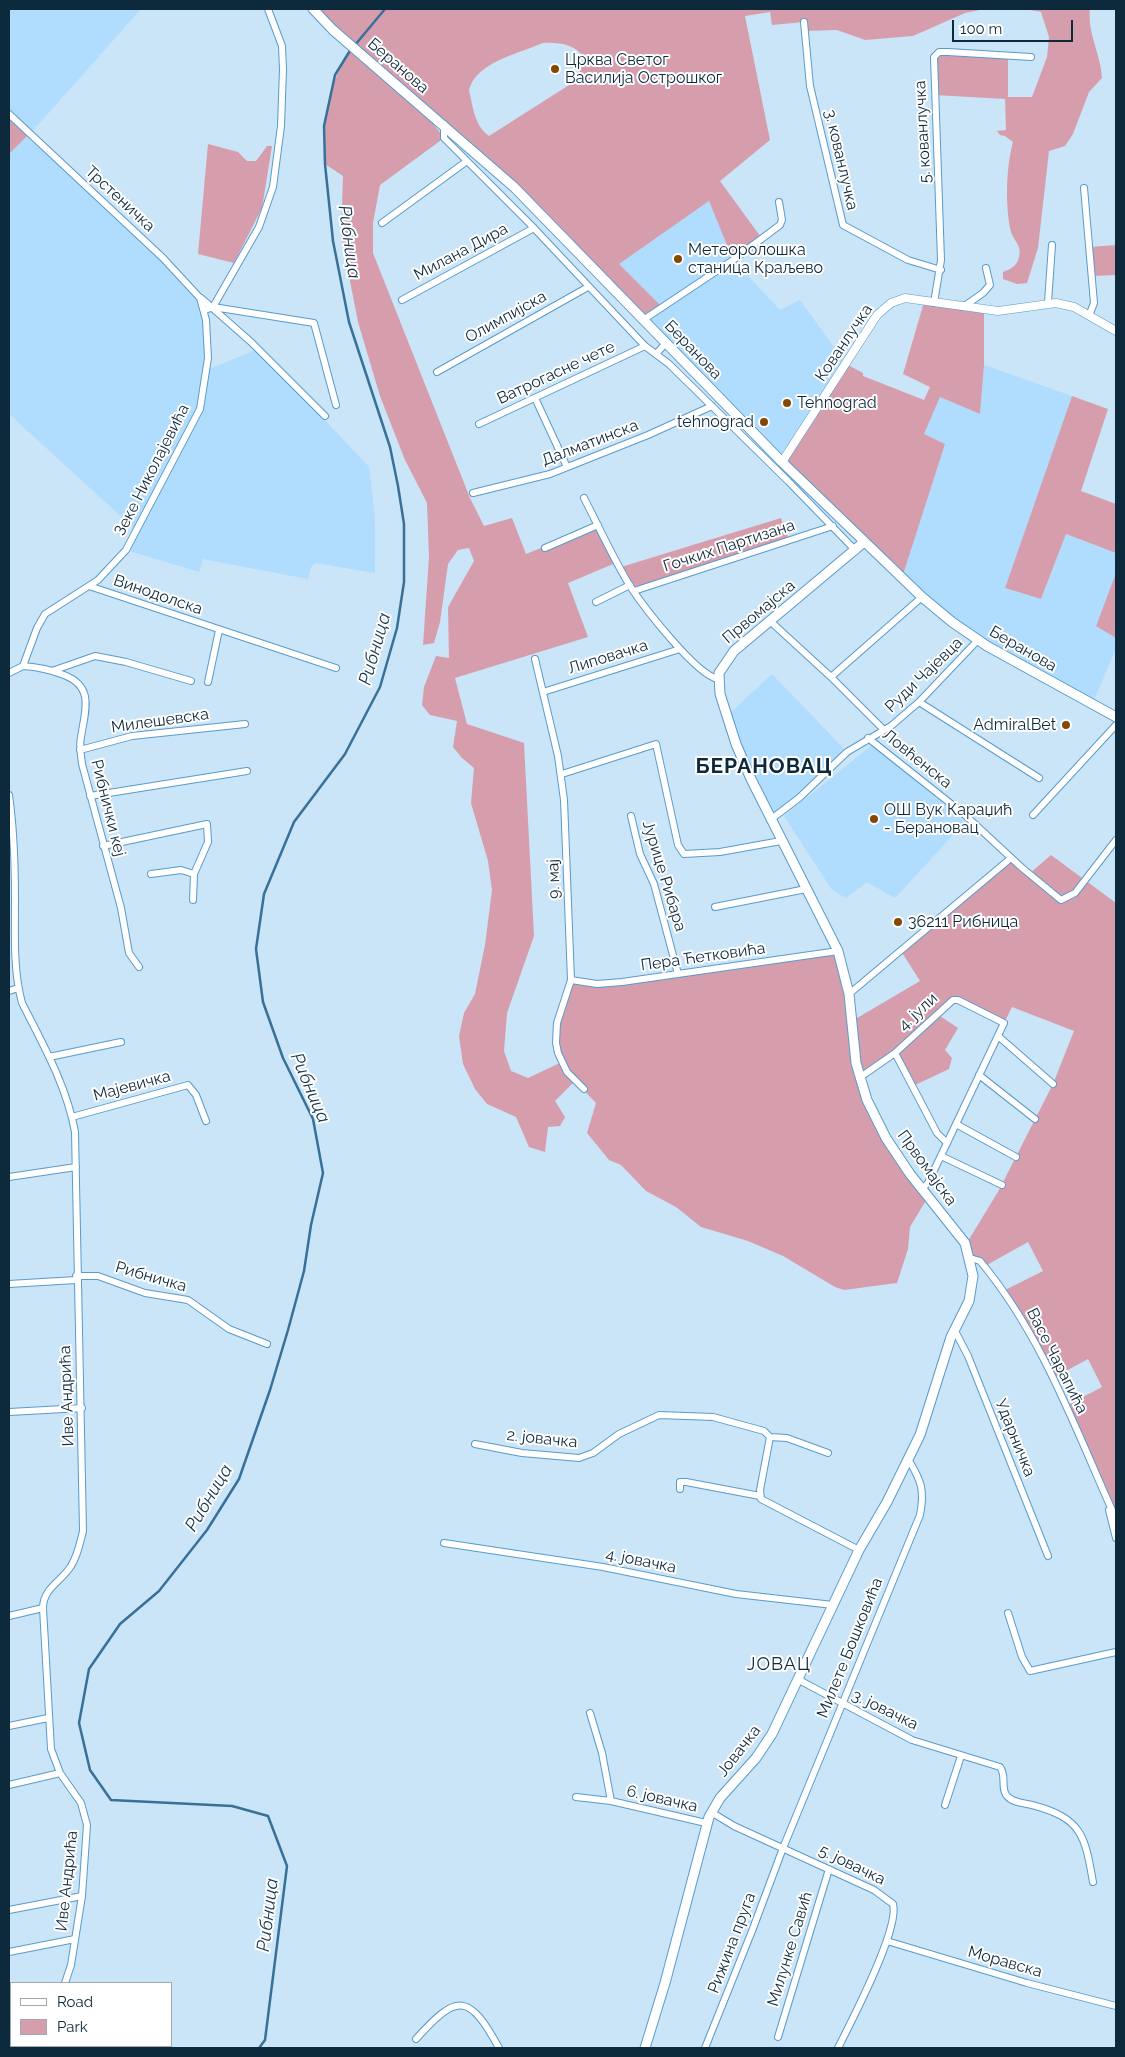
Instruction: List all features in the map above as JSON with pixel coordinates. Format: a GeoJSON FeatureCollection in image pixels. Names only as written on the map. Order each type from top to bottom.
{"type":"FeatureCollection","features":[{"type":"Feature","properties":{"kind":"main road","name":"Беранова"},"geometry":{"type":"LineString","coordinates":[[313,9],[333,30],[444,124],[514,187],[782,462],[922,597],[978,640],[1034,673],[1116,717]]}},
{"type":"Feature","properties":{"kind":"main road","name":"Првомајска"},"geometry":{"type":"LineString","coordinates":[[864,542],[734,650],[720,668],[718,679],[720,694],[736,744],[770,820],[838,951],[850,994],[859,1078],[876,1120],[922,1190],[961,1237],[970,1258],[973,1276],[972,1290],[966,1310],[955,1331],[925,1426],[908,1459]]}},
{"type":"Feature","properties":{"kind":"main road","name":"Јовачка"},"geometry":{"type":"LineString","coordinates":[[644,2048],[669,1970],[706,1823],[711,1812],[727,1790],[760,1753],[799,1680],[858,1550],[884,1508],[908,1459]]}},
{"type":"Feature","properties":{"kind":"street"},"geometry":{"type":"LineString","coordinates":[[213,307],[259,227],[273,187],[281,126],[283,69],[282,46],[268,9]]}},
{"type":"Feature","properties":{"kind":"street","name":"3. кованлучка"},"geometry":{"type":"LineString","coordinates":[[804,22],[810,86],[843,225],[908,260],[941,270]]}},
{"type":"Feature","properties":{"kind":"street","name":"5. кованлучка"},"geometry":{"type":"LineString","coordinates":[[934,303],[941,270],[934,57],[939,52],[948,52],[1030,58]]}},
{"type":"Feature","properties":{"kind":"street","name":"Трстеничка"},"geometry":{"type":"LineString","coordinates":[[9,114],[148,244],[200,298],[205,310]]}},
{"type":"Feature","properties":{"kind":"street","name":"Беранова"},"geometry":{"type":"LineString","coordinates":[[444,124],[444,138],[534,228],[645,346],[712,406],[856,550]]}},
{"type":"Feature","properties":{"kind":"street"},"geometry":{"type":"LineString","coordinates":[[382,223],[467,161]]}},
{"type":"Feature","properties":{"kind":"street"},"geometry":{"type":"LineString","coordinates":[[1084,188],[1094,303],[1090,316]]}},
{"type":"Feature","properties":{"kind":"street"},"geometry":{"type":"LineString","coordinates":[[643,320],[780,225],[782,220],[779,202]]}},
{"type":"Feature","properties":{"kind":"street","name":"Милана Дира"},"geometry":{"type":"LineString","coordinates":[[402,300],[534,228]]}},
{"type":"Feature","properties":{"kind":"street"},"geometry":{"type":"LineString","coordinates":[[1048,302],[1052,245]]}},
{"type":"Feature","properties":{"kind":"street"},"geometry":{"type":"LineString","coordinates":[[962,308],[983,294],[990,285],[986,268]]}},
{"type":"Feature","properties":{"kind":"street","name":"Олимпијска"},"geometry":{"type":"LineString","coordinates":[[437,372],[588,287]]}},
{"type":"Feature","properties":{"kind":"street"},"geometry":{"type":"LineString","coordinates":[[200,298],[213,307],[325,416]]}},
{"type":"Feature","properties":{"kind":"street","name":"Кованлучка"},"geometry":{"type":"LineString","coordinates":[[782,462],[877,315],[898,300],[913,298],[962,308],[998,311],[1048,302],[1064,304],[1116,330]]}},
{"type":"Feature","properties":{"kind":"street"},"geometry":{"type":"LineString","coordinates":[[205,310],[213,307],[314,323],[336,405]]}},
{"type":"Feature","properties":{"kind":"street","name":"Зеке Николајевића"},"geometry":{"type":"LineString","coordinates":[[23,666],[37,628],[45,614],[89,586],[126,550],[200,409],[207,370],[205,310]]}},
{"type":"Feature","properties":{"kind":"street"},"geometry":{"type":"LineString","coordinates":[[656,354],[665,344]]}},
{"type":"Feature","properties":{"kind":"street","name":"Ватрогасне чете"},"geometry":{"type":"LineString","coordinates":[[479,424],[645,346]]}},
{"type":"Feature","properties":{"kind":"street"},"geometry":{"type":"LineString","coordinates":[[535,398],[566,467]]}},
{"type":"Feature","properties":{"kind":"street","name":"Далматинска"},"geometry":{"type":"LineString","coordinates":[[473,493],[532,479],[566,467],[648,435],[712,406]]}},
{"type":"Feature","properties":{"kind":"street"},"geometry":{"type":"LineString","coordinates":[[584,498],[632,588],[680,649],[706,674],[718,679]]}},
{"type":"Feature","properties":{"kind":"street"},"geometry":{"type":"LineString","coordinates":[[545,548],[598,525]]}},
{"type":"Feature","properties":{"kind":"street","name":"Гочких Партизана"},"geometry":{"type":"LineString","coordinates":[[596,602],[632,588],[833,526]]}},
{"type":"Feature","properties":{"kind":"street","name":"Винодолска"},"geometry":{"type":"LineString","coordinates":[[89,586],[336,668]]}},
{"type":"Feature","properties":{"kind":"street"},"geometry":{"type":"LineString","coordinates":[[831,676],[922,597]]}},
{"type":"Feature","properties":{"kind":"street","name":"Ловћенска"},"geometry":{"type":"LineString","coordinates":[[770,621],[831,676],[883,729]]}},
{"type":"Feature","properties":{"kind":"street","name":"Винодолска"},"geometry":{"type":"LineString","coordinates":[[208,682],[219,630]]}},
{"type":"Feature","properties":{"kind":"street","name":"Руди Чајевца"},"geometry":{"type":"LineString","coordinates":[[770,820],[799,798],[848,752],[883,729],[891,726],[919,702],[978,640]]}},
{"type":"Feature","properties":{"kind":"street","name":"Липовачка"},"geometry":{"type":"LineString","coordinates":[[543,692],[680,649]]}},
{"type":"Feature","properties":{"kind":"street"},"geometry":{"type":"LineString","coordinates":[[52,670],[95,656],[126,662],[191,680]]}},
{"type":"Feature","properties":{"kind":"street","name":"9. мај"},"geometry":{"type":"LineString","coordinates":[[535,659],[562,774],[571,980],[557,1023],[556,1044],[567,1072],[584,1089]]}},
{"type":"Feature","properties":{"kind":"street"},"geometry":{"type":"LineString","coordinates":[[9,674],[23,666]]}},
{"type":"Feature","properties":{"kind":"street","name":"Рибнички кеј"},"geometry":{"type":"LineString","coordinates":[[23,666],[44,667],[74,678],[82,686],[86,696],[80,750],[90,796],[121,908],[129,953],[139,967]]}},
{"type":"Feature","properties":{"kind":"street"},"geometry":{"type":"LineString","coordinates":[[919,702],[1039,778]]}},
{"type":"Feature","properties":{"kind":"street"},"geometry":{"type":"LineString","coordinates":[[870,737],[872,718]]}},
{"type":"Feature","properties":{"kind":"street","name":"Милешевска"},"geometry":{"type":"LineString","coordinates":[[80,750],[132,736],[245,724]]}},
{"type":"Feature","properties":{"kind":"street"},"geometry":{"type":"LineString","coordinates":[[1034,815],[1116,725]]}},
{"type":"Feature","properties":{"kind":"street","name":"Ловћенска"},"geometry":{"type":"LineString","coordinates":[[870,737],[965,815],[1011,858],[1061,900],[1075,893],[1116,840]]}},
{"type":"Feature","properties":{"kind":"street"},"geometry":{"type":"LineString","coordinates":[[562,774],[656,744],[678,845],[682,852],[687,855],[698,855],[781,841]]}},
{"type":"Feature","properties":{"kind":"street"},"geometry":{"type":"LineString","coordinates":[[90,796],[247,771]]}},
{"type":"Feature","properties":{"kind":"street","name":"Иве Андрића"},"geometry":{"type":"LineString","coordinates":[[9,795],[14,839],[12,895],[18,988],[22,1003],[49,1057],[72,1117],[76,1167],[76,1278],[82,1408],[83,1531],[71,1566],[48,1591],[44,1598],[43,1608],[51,1749],[60,1773],[81,1803],[87,1825],[82,1896],[71,1965],[66,1982]]}},
{"type":"Feature","properties":{"kind":"street","name":"Јурице Рибара"},"geometry":{"type":"LineString","coordinates":[[632,816],[640,854],[654,884],[678,974]]}},
{"type":"Feature","properties":{"kind":"street"},"geometry":{"type":"LineString","coordinates":[[103,846],[207,824],[208,842],[194,874],[193,900]]}},
{"type":"Feature","properties":{"kind":"street"},"geometry":{"type":"LineString","coordinates":[[850,994],[1011,858]]}},
{"type":"Feature","properties":{"kind":"street"},"geometry":{"type":"LineString","coordinates":[[151,874],[181,870],[194,874]]}},
{"type":"Feature","properties":{"kind":"street"},"geometry":{"type":"LineString","coordinates":[[715,907],[806,889]]}},
{"type":"Feature","properties":{"kind":"street","name":"Пера Ћетковића"},"geometry":{"type":"LineString","coordinates":[[571,980],[597,984],[838,951]]}},
{"type":"Feature","properties":{"kind":"street"},"geometry":{"type":"LineString","coordinates":[[9,990],[18,988]]}},
{"type":"Feature","properties":{"kind":"street","name":"4. јули"},"geometry":{"type":"LineString","coordinates":[[859,1078],[895,1053],[953,1000],[958,1000],[1004,1023],[998,1036]]}},
{"type":"Feature","properties":{"kind":"street"},"geometry":{"type":"LineString","coordinates":[[922,1190],[941,1156],[998,1036],[1052,1084]]}},
{"type":"Feature","properties":{"kind":"street"},"geometry":{"type":"LineString","coordinates":[[49,1057],[121,1042]]}},
{"type":"Feature","properties":{"kind":"street","name":"4. јули"},"geometry":{"type":"LineString","coordinates":[[895,1053],[937,1133],[947,1143]]}},
{"type":"Feature","properties":{"kind":"street"},"geometry":{"type":"LineString","coordinates":[[979,1075],[1034,1119]]}},
{"type":"Feature","properties":{"kind":"street","name":"Мајевичка"},"geometry":{"type":"LineString","coordinates":[[72,1117],[188,1086],[196,1094],[206,1121]]}},
{"type":"Feature","properties":{"kind":"street"},"geometry":{"type":"LineString","coordinates":[[956,1124],[1016,1157]]}},
{"type":"Feature","properties":{"kind":"street","name":"Првомајска"},"geometry":{"type":"LineString","coordinates":[[941,1156],[1002,1185]]}},
{"type":"Feature","properties":{"kind":"street"},"geometry":{"type":"LineString","coordinates":[[9,1177],[76,1167]]}},
{"type":"Feature","properties":{"kind":"street","name":"Васе Чарапића"},"geometry":{"type":"LineString","coordinates":[[970,1258],[980,1261],[1023,1319],[1053,1378],[1104,1492]]}},
{"type":"Feature","properties":{"kind":"street","name":"Рибничка"},"geometry":{"type":"LineString","coordinates":[[9,1284],[98,1276],[145,1293],[188,1300],[228,1329],[267,1344]]}},
{"type":"Feature","properties":{"kind":"street","name":"Ударничка"},"geometry":{"type":"LineString","coordinates":[[955,1331],[968,1356],[1048,1556]]}},
{"type":"Feature","properties":{"kind":"street"},"geometry":{"type":"LineString","coordinates":[[9,1412],[82,1408]]}},
{"type":"Feature","properties":{"kind":"street","name":"2. јовачка"},"geometry":{"type":"LineString","coordinates":[[475,1444],[522,1453],[579,1458],[593,1453],[619,1434],[659,1415],[713,1417],[764,1431],[770,1437],[787,1438],[828,1453]]}},
{"type":"Feature","properties":{"kind":"street"},"geometry":{"type":"LineString","coordinates":[[760,1496],[770,1437]]}},
{"type":"Feature","properties":{"kind":"street","name":"Милете Бошковића"},"geometry":{"type":"LineString","coordinates":[[783,1848],[920,1515],[924,1496],[918,1476],[908,1459]]}},
{"type":"Feature","properties":{"kind":"street"},"geometry":{"type":"LineString","coordinates":[[680,1489],[680,1482],[686,1482],[760,1496],[766,1503],[858,1550]]}},
{"type":"Feature","properties":{"kind":"street"},"geometry":{"type":"LineString","coordinates":[[1104,1492],[1116,1518]]}},
{"type":"Feature","properties":{"kind":"street"},"geometry":{"type":"LineString","coordinates":[[1104,1492],[1116,1538]]}},
{"type":"Feature","properties":{"kind":"street","name":"4. јовачка"},"geometry":{"type":"LineString","coordinates":[[444,1543],[602,1567],[736,1594],[833,1604]]}},
{"type":"Feature","properties":{"kind":"street"},"geometry":{"type":"LineString","coordinates":[[9,1616],[43,1608]]}},
{"type":"Feature","properties":{"kind":"street"},"geometry":{"type":"LineString","coordinates":[[1008,1613],[1022,1657],[1030,1671],[1116,1652]]}},
{"type":"Feature","properties":{"kind":"street","name":"3. јовачка"},"geometry":{"type":"LineString","coordinates":[[799,1680],[841,1704],[912,1740],[1000,1767],[1004,1775],[1004,1792],[1011,1800],[1052,1811],[1072,1822],[1083,1838],[1093,1882]]}},
{"type":"Feature","properties":{"kind":"street","name":"6. јовачка"},"geometry":{"type":"LineString","coordinates":[[590,1713],[602,1753],[611,1801]]}},
{"type":"Feature","properties":{"kind":"street"},"geometry":{"type":"LineString","coordinates":[[9,1726],[48,1718]]}},
{"type":"Feature","properties":{"kind":"street"},"geometry":{"type":"LineString","coordinates":[[945,1806],[961,1756]]}},
{"type":"Feature","properties":{"kind":"street"},"geometry":{"type":"LineString","coordinates":[[9,1785],[60,1773]]}},
{"type":"Feature","properties":{"kind":"street","name":"6. јовачка"},"geometry":{"type":"LineString","coordinates":[[576,1797],[611,1801],[706,1823]]}},
{"type":"Feature","properties":{"kind":"street","name":"5. јовачка"},"geometry":{"type":"LineString","coordinates":[[711,1812],[734,1826],[874,1890],[890,1900],[894,1913],[887,1940],[838,2048]]}},
{"type":"Feature","properties":{"kind":"street","name":"Рижина пруга"},"geometry":{"type":"LineString","coordinates":[[704,2048],[752,1931],[783,1848]]}},
{"type":"Feature","properties":{"kind":"street","name":"Милунке Савић"},"geometry":{"type":"LineString","coordinates":[[778,2037],[829,1869]]}},
{"type":"Feature","properties":{"kind":"street"},"geometry":{"type":"LineString","coordinates":[[9,1910],[82,1896]]}},
{"type":"Feature","properties":{"kind":"street"},"geometry":{"type":"LineString","coordinates":[[9,1952],[75,1939]]}},
{"type":"Feature","properties":{"kind":"street","name":"Моравска"},"geometry":{"type":"LineString","coordinates":[[887,1940],[1027,1983],[1116,2006]]}},
{"type":"Feature","properties":{"kind":"street"},"geometry":{"type":"LineString","coordinates":[[416,2039],[442,2012],[455,2005],[462,2005],[474,2011],[499,2048]]}},
{"type":"Feature","properties":{"kind":"shaded area"},"geometry":{"type":"Polygon","coordinates":[[[9,9],[141,9],[30,134],[200,298],[205,310],[207,370],[258,349],[369,467],[375,518],[375,573],[316,563],[311,567],[308,579],[203,559],[199,572],[126,550],[137,531],[9,414],[9,154],[29,133],[9,114],[9,9]]]}},
{"type":"Feature","properties":{"kind":"shaded area"},"geometry":{"type":"Polygon","coordinates":[[[709,201],[733,260],[780,310],[800,300],[846,364],[782,462],[643,320],[618,264],[709,201]]]}},
{"type":"Feature","properties":{"kind":"shaded area"},"geometry":{"type":"Polygon","coordinates":[[[984,365],[1072,396],[1005,588],[1041,599],[1066,534],[1116,553],[1116,573],[1096,625],[1116,638],[1116,648],[1092,705],[987,646],[902,578],[945,444],[924,434],[940,397],[980,414],[984,365]]]}},
{"type":"Feature","properties":{"kind":"shaded area"},"geometry":{"type":"Polygon","coordinates":[[[772,674],[847,752],[770,820],[727,716],[772,674]]]}},
{"type":"Feature","properties":{"kind":"shaded area","name":"ОШ Вук Караџић - Берановац"},"geometry":{"type":"Polygon","coordinates":[[[872,745],[965,822],[895,898],[867,882],[846,898],[832,890],[784,816],[872,745]]]}},
{"type":"Feature","properties":{"kind":"green space"},"geometry":{"type":"Polygon","coordinates":[[[313,9],[985,9],[965,13],[913,36],[865,40],[837,30],[805,31],[804,22],[772,25],[770,12],[745,16],[770,140],[720,181],[763,240],[733,260],[709,201],[619,264],[662,307],[643,320],[445,125],[432,122],[444,138],[380,185],[373,223],[373,253],[470,498],[484,526],[512,518],[526,554],[598,525],[618,562],[568,583],[588,637],[455,678],[467,724],[524,743],[534,936],[507,1013],[504,1051],[511,1071],[528,1078],[562,1062],[556,1033],[571,980],[586,984],[838,951],[852,1021],[920,981],[901,951],[1011,858],[1029,874],[1051,855],[1116,903],[1116,1538],[1104,1492],[1066,1406],[1102,1387],[1088,1359],[1053,1378],[1003,1291],[1043,1271],[1028,1242],[985,1266],[970,1258],[968,1241],[999,1190],[1053,1084],[1074,1031],[1012,1007],[1004,1023],[958,1000],[937,1014],[958,1028],[945,1050],[952,1058],[949,1069],[913,1086],[895,1053],[860,1077],[867,1100],[928,1197],[910,1227],[908,1249],[897,1283],[844,1290],[835,1287],[783,1256],[748,1241],[701,1227],[676,1207],[646,1191],[621,1165],[609,1160],[587,1133],[596,1103],[575,1081],[555,1101],[565,1117],[560,1126],[548,1127],[545,1152],[529,1147],[516,1117],[487,1104],[475,1089],[463,1064],[459,1036],[464,1013],[475,994],[485,945],[492,890],[488,861],[471,803],[474,768],[453,747],[457,721],[430,715],[422,705],[424,687],[436,656],[449,658],[448,607],[474,561],[469,548],[458,550],[448,564],[440,622],[434,643],[423,645],[429,557],[427,503],[405,460],[380,396],[358,322],[341,235],[343,176],[325,164],[325,131],[328,102],[338,73],[355,45],[313,9]],[[543,43],[489,65],[473,80],[469,90],[473,109],[480,127],[489,136],[577,80],[584,57],[571,47],[543,43]]]}},
{"type":"Feature","properties":{"kind":"green space"},"geometry":{"type":"Polygon","coordinates":[[[1025,9],[1090,9],[1090,26],[1102,78],[1089,92],[1073,134],[1065,146],[1049,151],[1038,248],[1027,283],[1017,284],[1003,279],[1003,272],[1015,265],[1020,253],[1011,232],[1007,199],[1008,175],[1013,142],[1000,135],[997,131],[1006,130],[1005,99],[935,95],[937,54],[1008,56],[1008,97],[1032,97],[1047,57],[1049,37],[1041,12],[1025,9]]]}},
{"type":"Feature","properties":{"kind":"green space"},"geometry":{"type":"Polygon","coordinates":[[[9,114],[30,133],[9,154],[9,114]]]}},
{"type":"Feature","properties":{"kind":"green space"},"geometry":{"type":"Polygon","coordinates":[[[208,144],[238,152],[247,161],[256,161],[267,146],[272,146],[262,208],[234,263],[198,254],[208,144]]]}},
{"type":"Feature","properties":{"kind":"green space"},"geometry":{"type":"Polygon","coordinates":[[[1116,245],[1116,275],[1092,276],[1090,247],[1116,245]]]}},
{"type":"Feature","properties":{"kind":"green space"},"geometry":{"type":"Polygon","coordinates":[[[924,302],[984,310],[984,365],[980,414],[940,397],[924,434],[945,444],[902,578],[782,462],[846,364],[863,373],[863,376],[924,400],[930,387],[903,374],[924,302]]]}},
{"type":"Feature","properties":{"kind":"green space"},"geometry":{"type":"Polygon","coordinates":[[[1072,396],[1108,409],[1081,491],[1116,504],[1116,553],[1066,534],[1041,599],[1005,588],[1072,396]]]}},
{"type":"Feature","properties":{"kind":"green space"},"geometry":{"type":"Polygon","coordinates":[[[781,518],[789,540],[634,591],[621,567],[781,518]]]}},
{"type":"Feature","properties":{"kind":"green space"},"geometry":{"type":"Polygon","coordinates":[[[1116,573],[1116,638],[1096,626],[1116,573]]]}},
{"type":"Feature","properties":{"kind":"waterway","name":"Рибница"},"geometry":{"type":"LineString","coordinates":[[355,45],[385,9]]}},
{"type":"Feature","properties":{"kind":"waterway","name":"Рибница"},"geometry":{"type":"LineString","coordinates":[[259,2048],[265,2040],[287,1866],[268,1816],[232,1806],[111,1800],[90,1770],[79,1723],[89,1669],[120,1624],[159,1591],[207,1530],[239,1479],[270,1390],[288,1330],[304,1271],[311,1225],[323,1173],[313,1119],[283,1058],[263,1002],[256,949],[264,894],[294,822],[345,754],[380,687],[397,628],[404,582],[404,524],[398,486],[390,447],[349,322],[333,241],[325,164],[324,126],[335,75],[351,49]]}},
{"type":"Feature","properties":{"kind":"place","name":"Црква Светог Василија Острошког"},"geometry":{"type":"Point","coordinates":[555,69]}},
{"type":"Feature","properties":{"kind":"place","name":"Метеоролошка станица Краљево"},"geometry":{"type":"Point","coordinates":[678,259]}},
{"type":"Feature","properties":{"kind":"place","name":"Tehnograd"},"geometry":{"type":"Point","coordinates":[787,403]}},
{"type":"Feature","properties":{"kind":"place","name":"tehnograd"},"geometry":{"type":"Point","coordinates":[764,422]}},
{"type":"Feature","properties":{"kind":"place","name":"AdmiralBet"},"geometry":{"type":"Point","coordinates":[1066,725]}},
{"type":"Feature","properties":{"kind":"place","name":"ОШ Вук Караџић - Берановац"},"geometry":{"type":"Point","coordinates":[874,819]}},
{"type":"Feature","properties":{"kind":"place","name":"36211 Рибница"},"geometry":{"type":"Point","coordinates":[898,922]}},
{"type":"Feature","properties":{"kind":"district","name":"БЕРАНОВАЦ"},"geometry":{"type":"Point","coordinates":[764,767]}},
{"type":"Feature","properties":{"kind":"district","name":"ЈОВАЦ"},"geometry":{"type":"Point","coordinates":[779,1665]}}]}
